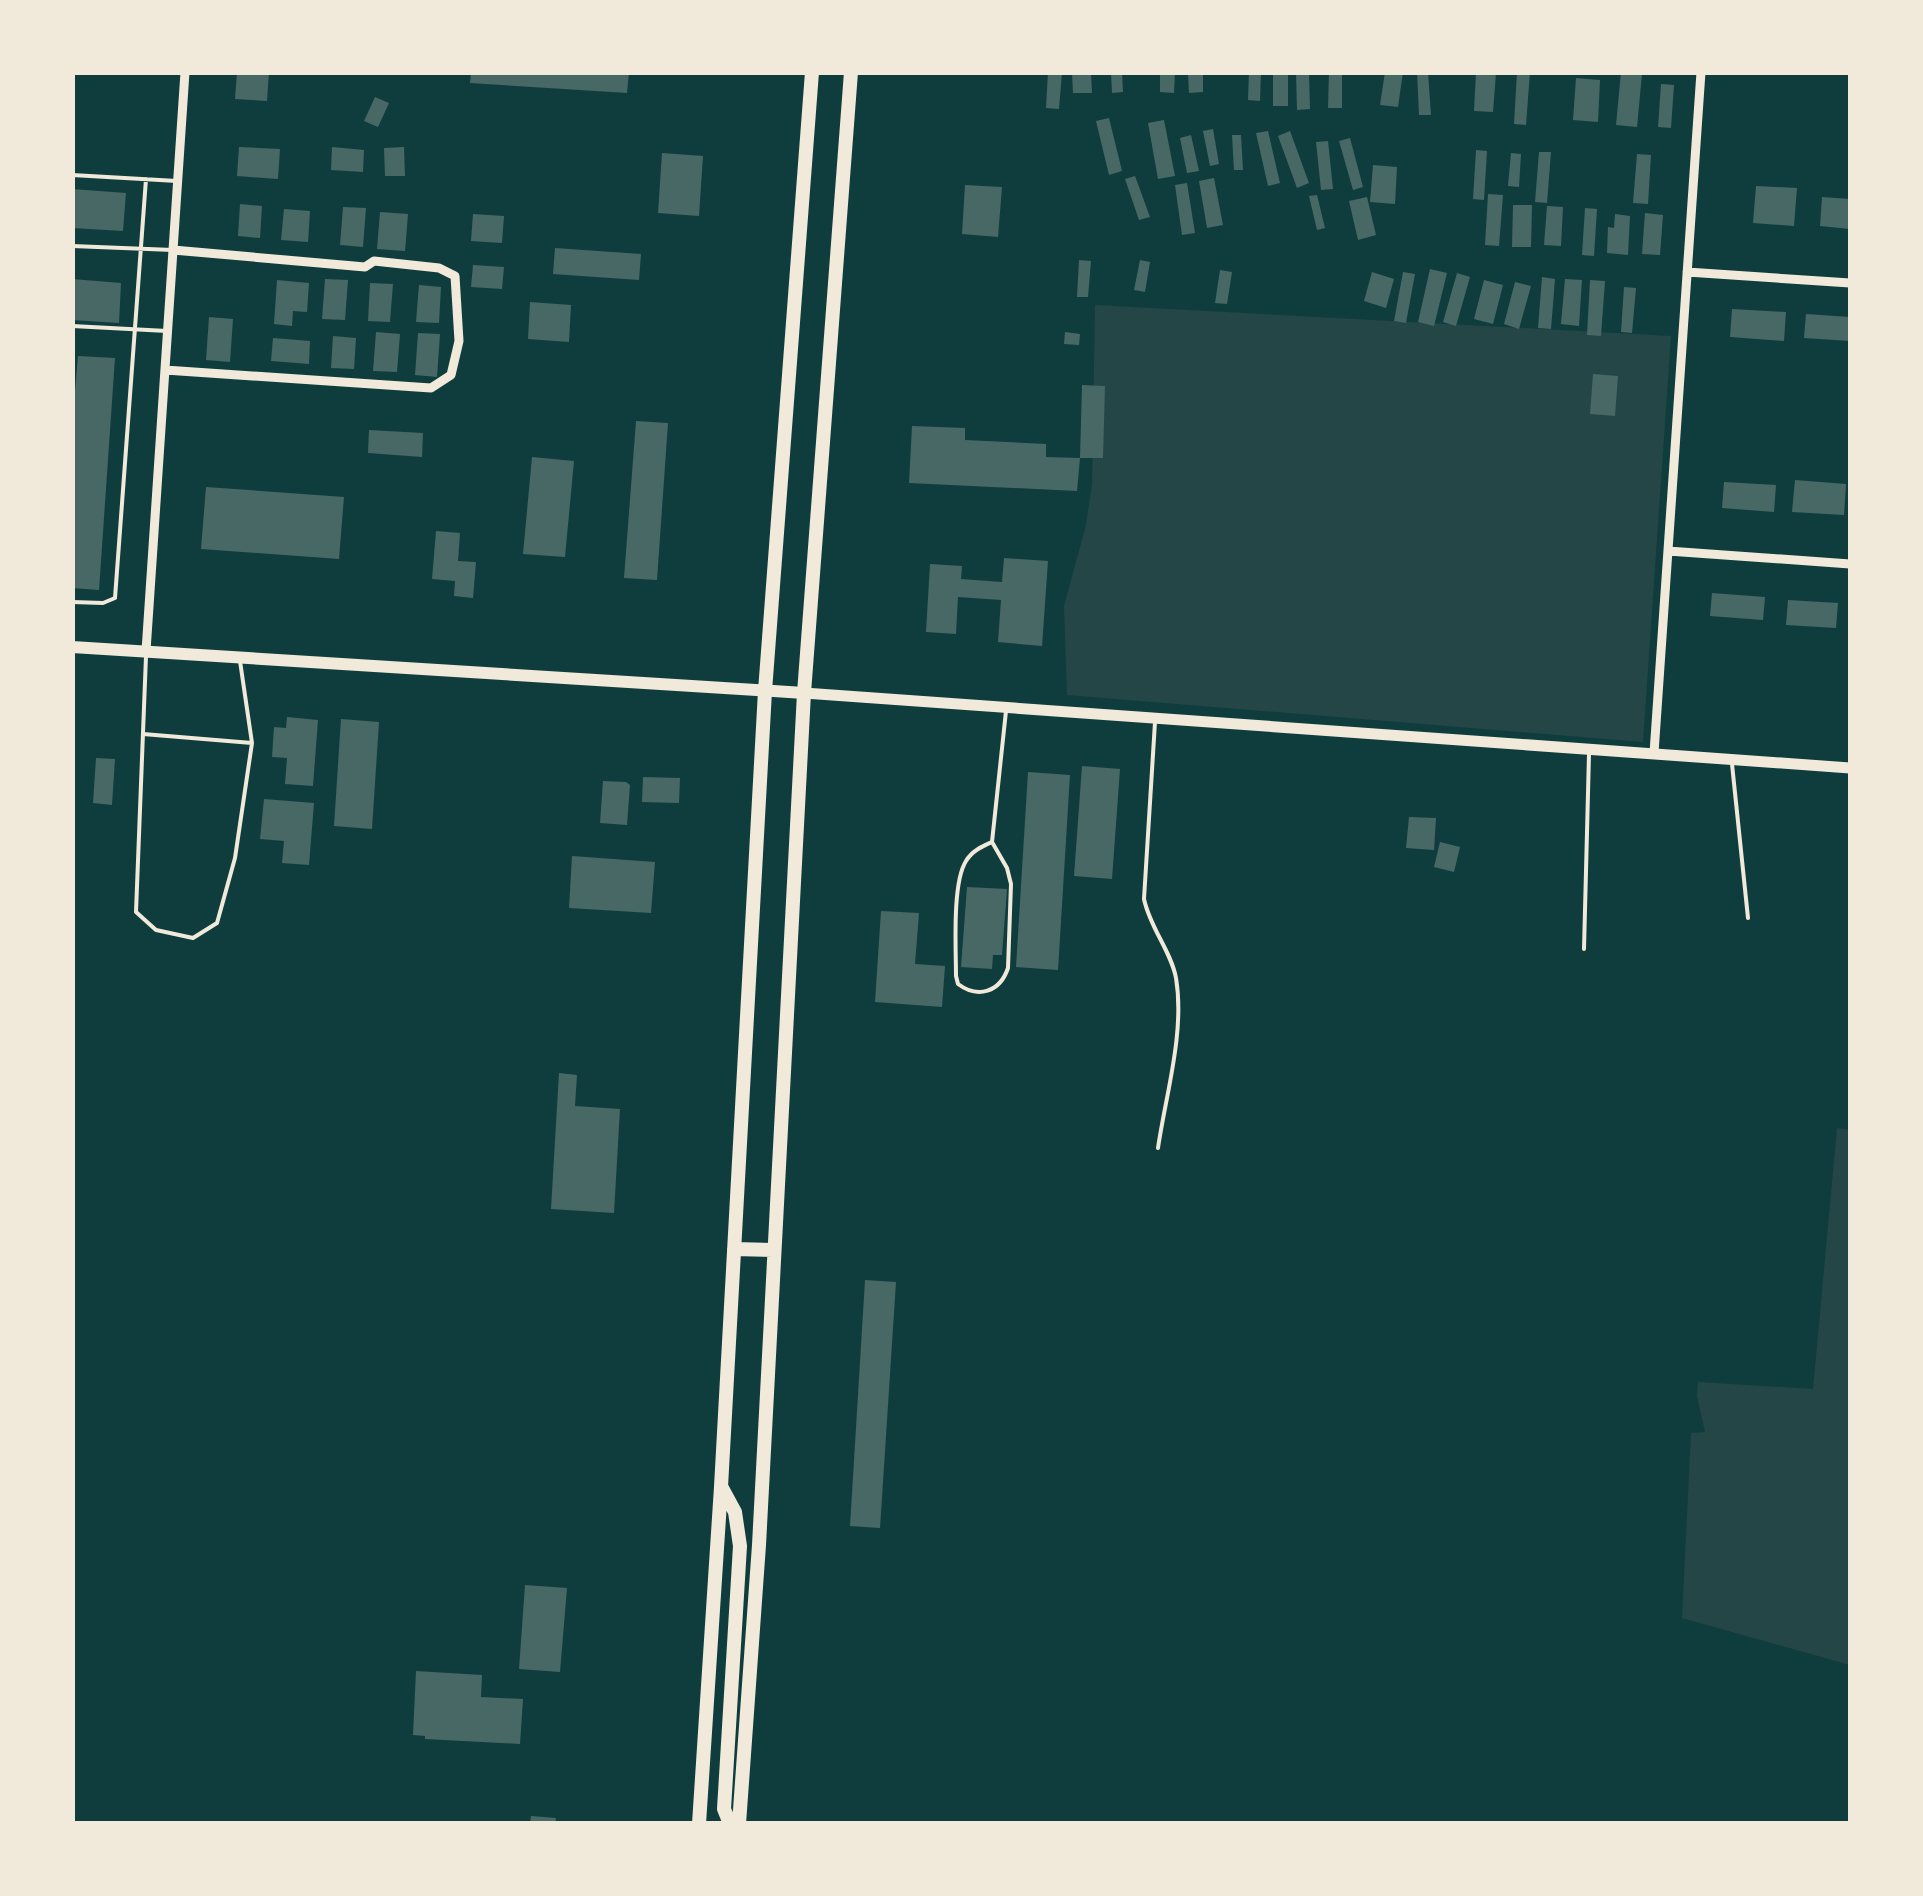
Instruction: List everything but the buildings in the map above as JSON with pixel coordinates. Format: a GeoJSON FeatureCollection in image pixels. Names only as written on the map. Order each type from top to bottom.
{"type":"FeatureCollection","features":[{"type":"Feature","properties":{"kind":"main road"},"geometry":{"type":"LineString","coordinates":[[699,1824],[766,691],[812,72]]}},
{"type":"Feature","properties":{"kind":"main road"},"geometry":{"type":"LineString","coordinates":[[739,1824],[761,1509],[804,693],[851,72]]}},
{"type":"Feature","properties":{"kind":"main road"},"geometry":{"type":"LineString","coordinates":[[72,647],[804,693]]}},
{"type":"Feature","properties":{"kind":"main road"},"geometry":{"type":"LineString","coordinates":[[734,1249],[774,1250]]}},
{"type":"Feature","properties":{"kind":"main road"},"geometry":{"type":"LineString","coordinates":[[721,1487],[734,1512],[740,1546],[724,1809],[730,1824]]}},
{"type":"Feature","properties":{"kind":"street"},"geometry":{"type":"LineString","coordinates":[[146,651],[184,72]]}},
{"type":"Feature","properties":{"kind":"street"},"geometry":{"type":"LineString","coordinates":[[1654,753],[1701,72]]}},
{"type":"Feature","properties":{"kind":"street"},"geometry":{"type":"LineString","coordinates":[[165,370],[431,388],[451,375],[459,342],[456,276],[439,268],[374,261],[365,267],[172,250]]}},
{"type":"Feature","properties":{"kind":"street"},"geometry":{"type":"LineString","coordinates":[[1687,272],[1850,283]]}},
{"type":"Feature","properties":{"kind":"street"},"geometry":{"type":"LineString","coordinates":[[1668,551],[1850,564]]}},
{"type":"Feature","properties":{"kind":"street"},"geometry":{"type":"LineString","coordinates":[[804,693],[1850,768]]}},
{"type":"Feature","properties":{"kind":"lane"},"geometry":{"type":"LineString","coordinates":[[72,175],[178,181]]}},
{"type":"Feature","properties":{"kind":"lane"},"geometry":{"type":"LineString","coordinates":[[72,602],[103,604],[115,598],[146,179]]}},
{"type":"Feature","properties":{"kind":"lane"},"geometry":{"type":"LineString","coordinates":[[72,246],[172,250]]}},
{"type":"Feature","properties":{"kind":"lane"},"geometry":{"type":"LineString","coordinates":[[72,326],[167,331]]}},
{"type":"Feature","properties":{"kind":"lane"},"geometry":{"type":"LineString","coordinates":[[146,651],[136,912],[156,930],[193,938],[217,923],[236,858],[252,743],[239,657]]}},
{"type":"Feature","properties":{"kind":"lane"},"geometry":{"type":"LineString","coordinates":[[992,842],[967,859],[961,877],[956,976],[958,984],[970,992],[996,989],[1008,968],[1011,884],[992,842],[1007,707]]}},
{"type":"Feature","properties":{"kind":"lane"},"geometry":{"type":"LineString","coordinates":[[1156,717],[1144,899],[1148,917],[1175,973],[1178,994],[1158,1148]]}},
{"type":"Feature","properties":{"kind":"lane"},"geometry":{"type":"LineString","coordinates":[[143,734],[252,743]]}},
{"type":"Feature","properties":{"kind":"lane"},"geometry":{"type":"LineString","coordinates":[[1584,949],[1589,748]]}},
{"type":"Feature","properties":{"kind":"lane"},"geometry":{"type":"LineString","coordinates":[[1732,759],[1748,918]]}},
{"type":"Feature","properties":{"kind":"shaded area"},"geometry":{"type":"Polygon","coordinates":[[[1095,305],[1671,336],[1643,742],[1067,695],[1064,606],[1086,525],[1092,484],[1095,305]]]}},
{"type":"Feature","properties":{"kind":"shaded area"},"geometry":{"type":"Polygon","coordinates":[[[1837,1128],[1850,1130],[1850,1665],[1682,1618],[1691,1433],[1705,1432],[1698,1382],[1813,1389],[1837,1128]]]}}]}
